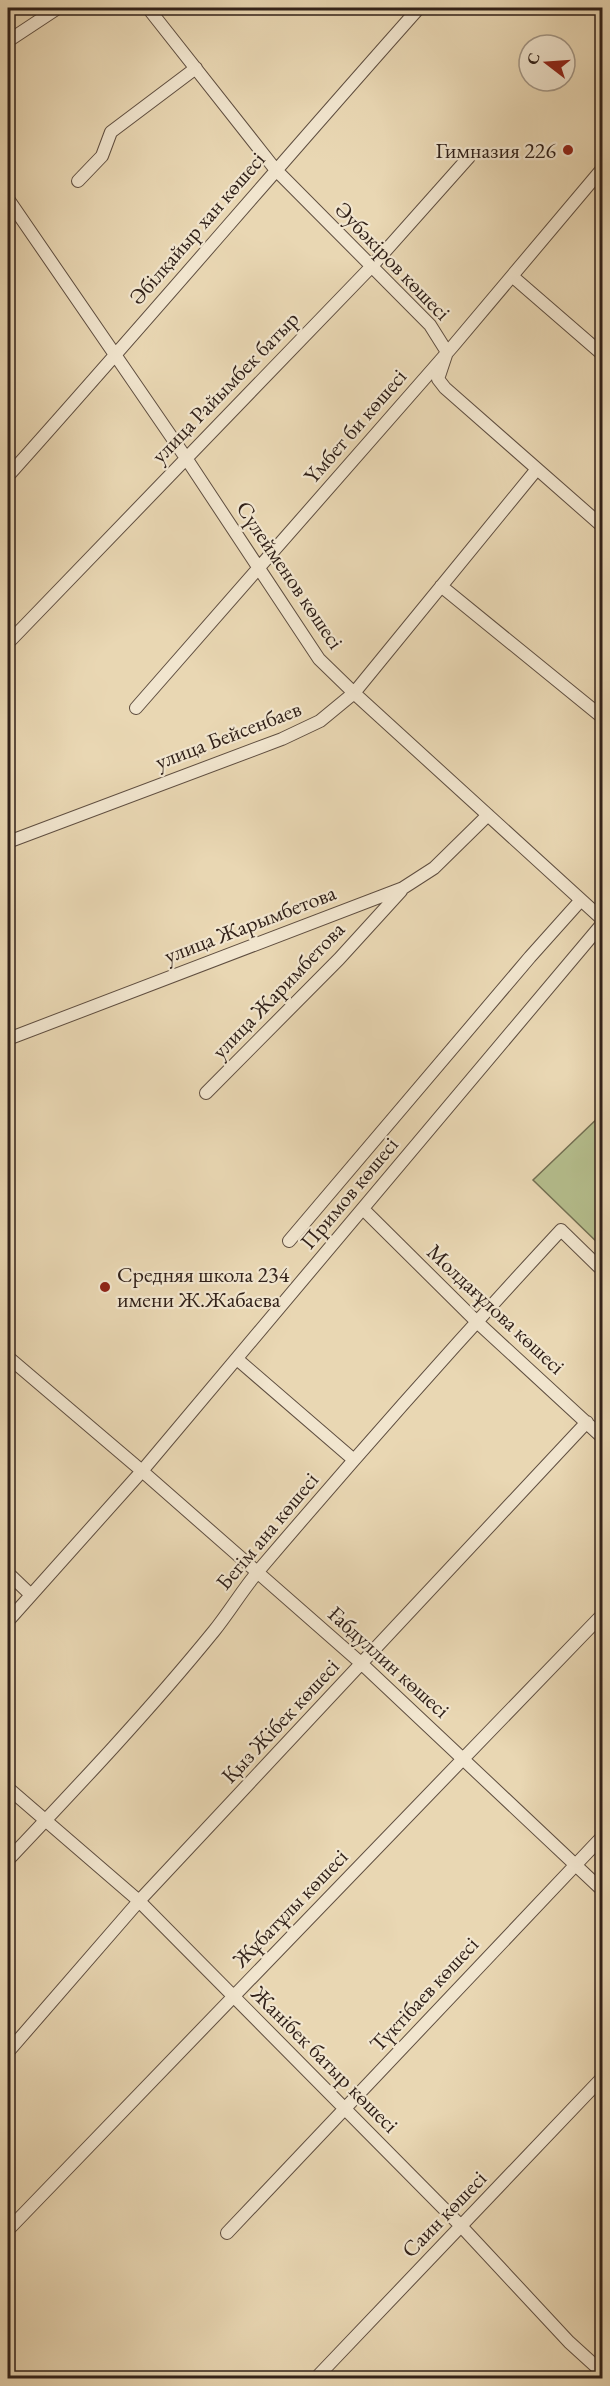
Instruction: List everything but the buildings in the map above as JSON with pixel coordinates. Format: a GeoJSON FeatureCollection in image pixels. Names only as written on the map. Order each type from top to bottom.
{"type":"FeatureCollection","features":[{"type":"Feature","properties":{"kind":"street"},"geometry":{"type":"LineString","coordinates":[[8,41],[58,8]]}},
{"type":"Feature","properties":{"kind":"street","name":"Әубәкіров көшесі"},"geometry":{"type":"LineString","coordinates":[[148,8],[275,169],[430,325],[447,352],[438,379],[445,388],[603,526]]}},
{"type":"Feature","properties":{"kind":"street","name":"Әбілқайыр хан көшесі"},"geometry":{"type":"LineString","coordinates":[[8,476],[116,355],[275,169],[419,8]]}},
{"type":"Feature","properties":{"kind":"street"},"geometry":{"type":"LineString","coordinates":[[78,181],[102,156],[111,132],[196,68]]}},
{"type":"Feature","properties":{"kind":"street","name":"улица Райымбек батыр"},"geometry":{"type":"LineString","coordinates":[[8,643],[372,266],[469,157]]}},
{"type":"Feature","properties":{"kind":"street","name":"Үмбет би көшесі"},"geometry":{"type":"LineString","coordinates":[[136,708],[447,352],[603,169]]}},
{"type":"Feature","properties":{"kind":"street","name":"Сүлейменов көшесі"},"geometry":{"type":"LineString","coordinates":[[8,199],[186,458],[319,659],[603,919]]}},
{"type":"Feature","properties":{"kind":"street"},"geometry":{"type":"LineString","coordinates":[[512,276],[603,354]]}},
{"type":"Feature","properties":{"kind":"street","name":"улица Бейсенбаев"},"geometry":{"type":"LineString","coordinates":[[8,842],[282,739],[320,721],[354,693],[537,469]]}},
{"type":"Feature","properties":{"kind":"street"},"geometry":{"type":"LineString","coordinates":[[441,586],[603,717]]}},
{"type":"Feature","properties":{"kind":"street","name":"улица Жарымбетова"},"geometry":{"type":"LineString","coordinates":[[8,1039],[403,888],[434,868],[488,815]]}},
{"type":"Feature","properties":{"kind":"street","name":"улица Жаримбетова"},"geometry":{"type":"LineString","coordinates":[[206,1093],[339,959],[403,888]]}},
{"type":"Feature","properties":{"kind":"street"},"geometry":{"type":"LineString","coordinates":[[289,1241],[581,900]]}},
{"type":"Feature","properties":{"kind":"street","name":"Примов көшесі"},"geometry":{"type":"LineString","coordinates":[[8,1621],[142,1471],[603,924]]}},
{"type":"Feature","properties":{"kind":"street","name":"Молдағұлова көшесі"},"geometry":{"type":"LineString","coordinates":[[363,1209],[476,1321],[603,1437]]}},
{"type":"Feature","properties":{"kind":"street","name":"Бегім ана көшесі"},"geometry":{"type":"LineString","coordinates":[[8,1860],[120,1741],[214,1630],[258,1572],[354,1460],[476,1321],[561,1230],[603,1270]]}},
{"type":"Feature","properties":{"kind":"street","name":"Ғабдуллин көшесі"},"geometry":{"type":"LineString","coordinates":[[8,1357],[362,1664],[603,1890]]}},
{"type":"Feature","properties":{"kind":"street"},"geometry":{"type":"LineString","coordinates":[[237,1359],[354,1460]]}},
{"type":"Feature","properties":{"kind":"street","name":"Қыз Жібек көшесі"},"geometry":{"type":"LineString","coordinates":[[8,2052],[139,1902],[587,1422]]}},
{"type":"Feature","properties":{"kind":"street"},"geometry":{"type":"LineString","coordinates":[[8,1574],[31,1595]]}},
{"type":"Feature","properties":{"kind":"street","name":"Жұбатұлы көшесі"},"geometry":{"type":"LineString","coordinates":[[8,2230],[603,1615]]}},
{"type":"Feature","properties":{"kind":"street","name":"Жанібек батыр көшесі"},"geometry":{"type":"LineString","coordinates":[[8,1788],[139,1902],[461,2226],[569,2342],[603,2372]]}},
{"type":"Feature","properties":{"kind":"street","name":"Түктібаев көшесі"},"geometry":{"type":"LineString","coordinates":[[227,2233],[603,1837]]}},
{"type":"Feature","properties":{"kind":"street","name":"Саин көшесі"},"geometry":{"type":"LineString","coordinates":[[316,2379],[603,2078]]}},
{"type":"Feature","properties":{"kind":"green space"},"geometry":{"type":"Polygon","coordinates":[[[602,1114],[602,1247],[533,1180],[602,1114]]]}},
{"type":"Feature","properties":{"kind":"place","name":"Гимназия 226"},"geometry":{"type":"Point","coordinates":[568,150]}},
{"type":"Feature","properties":{"kind":"place","name":"Средняя школа 234 имени Ж.Жабаева"},"geometry":{"type":"Point","coordinates":[105,1287]}}]}
